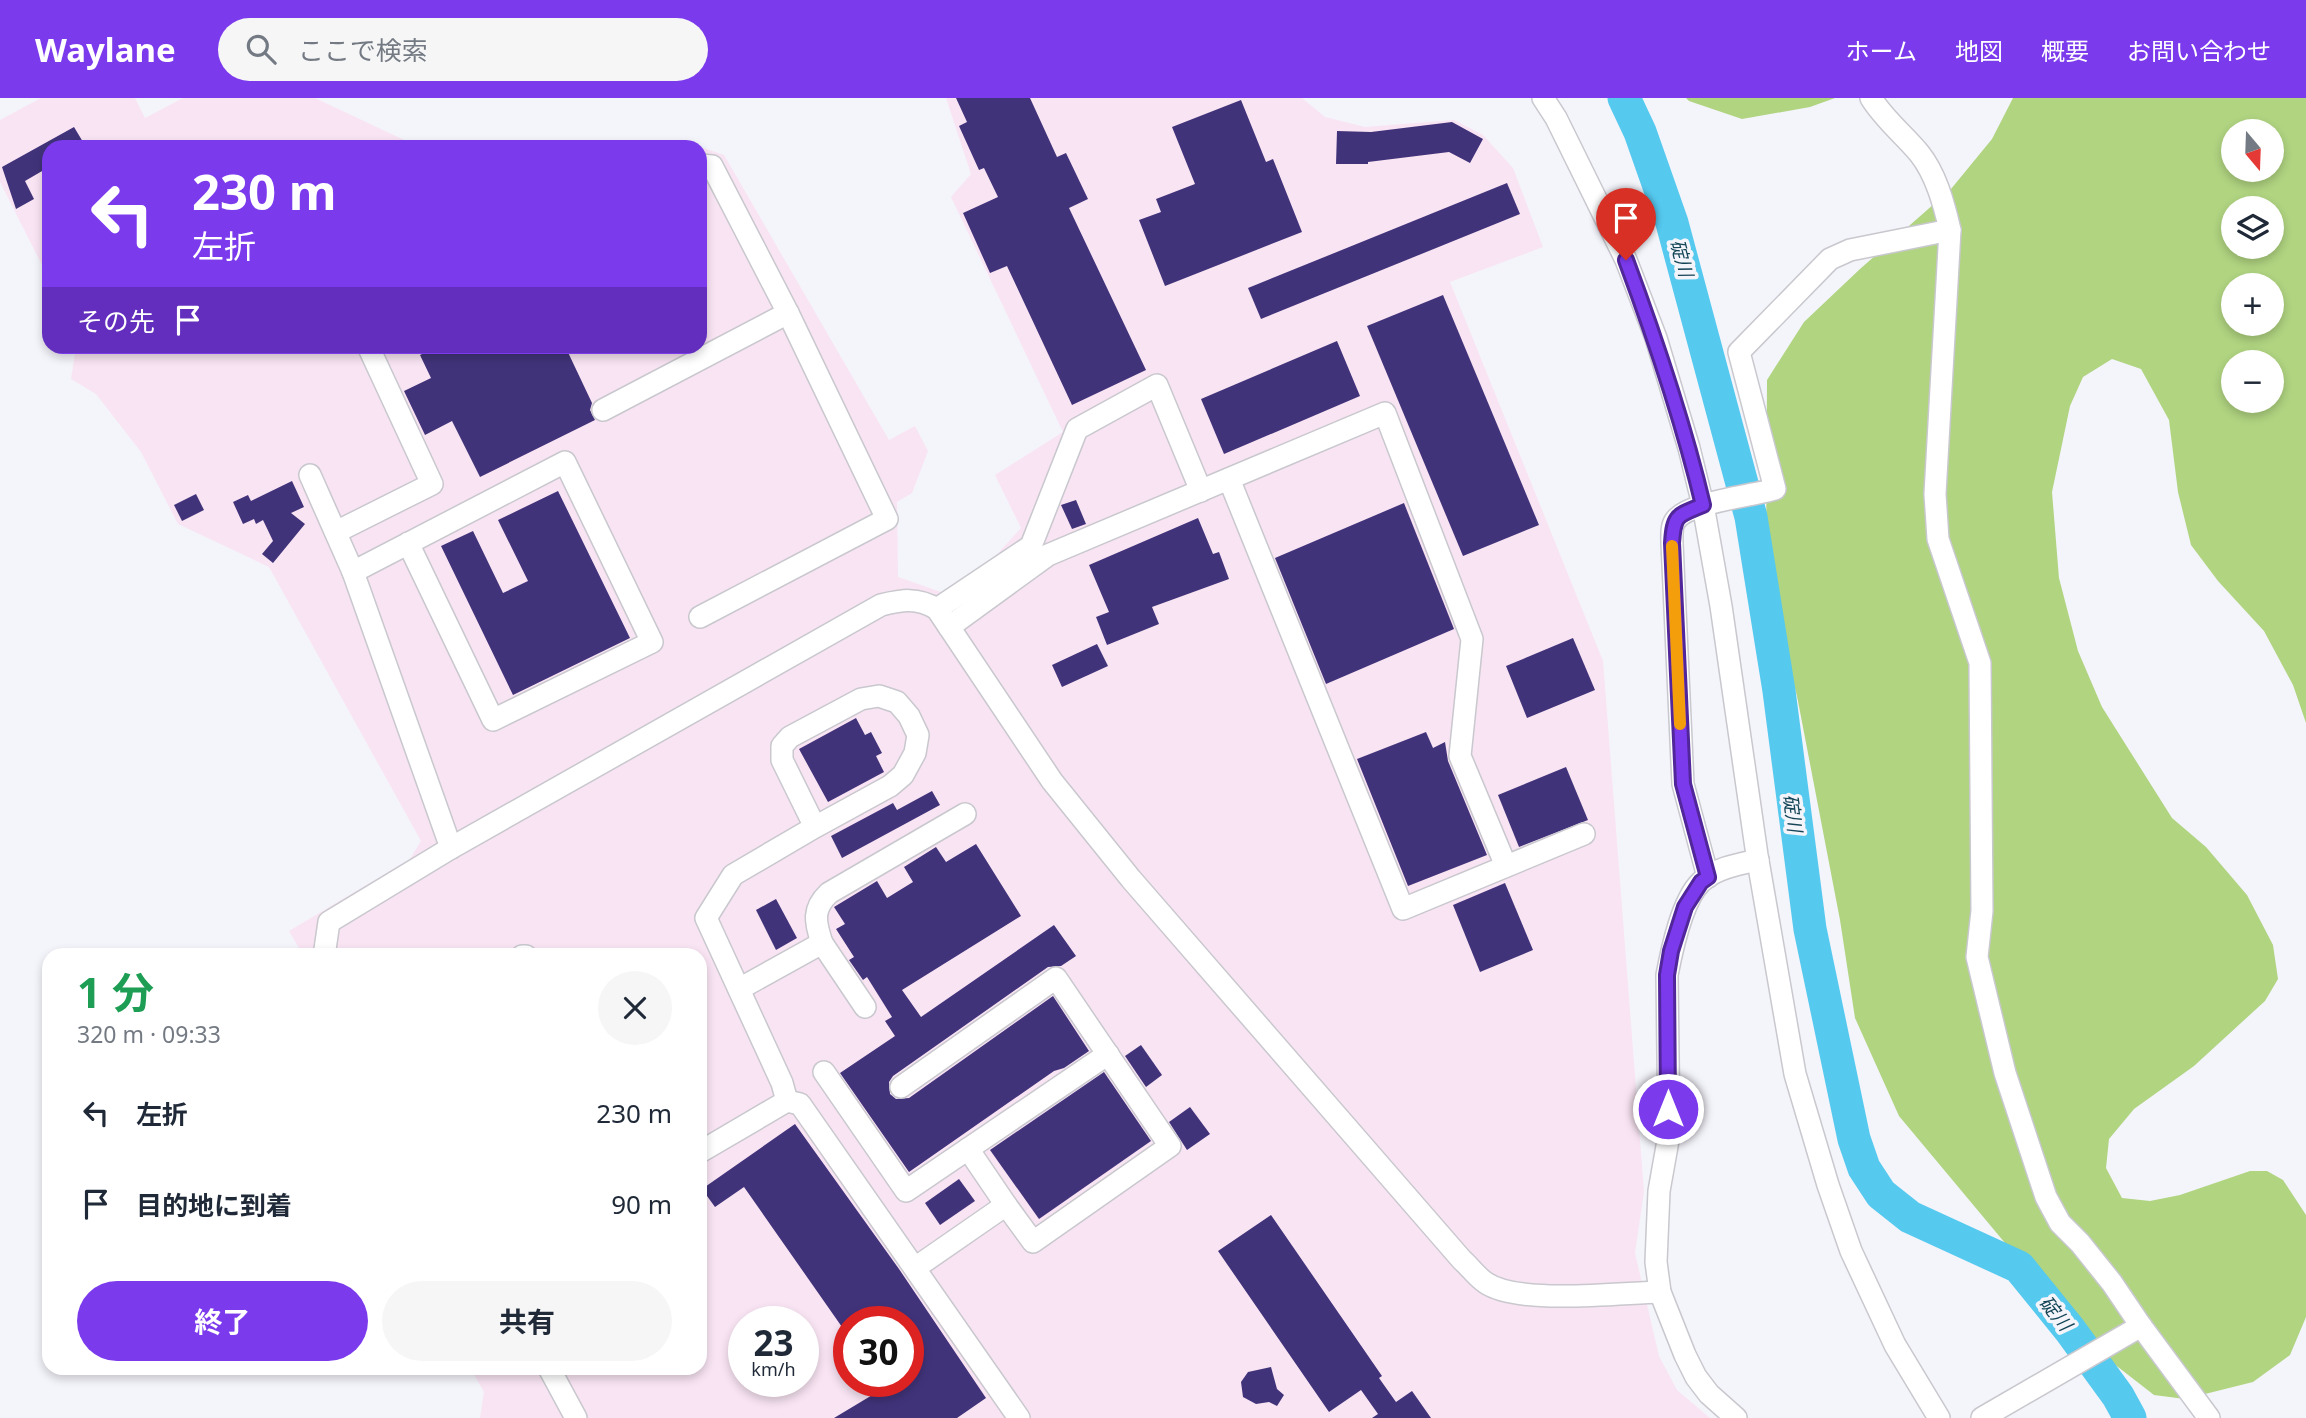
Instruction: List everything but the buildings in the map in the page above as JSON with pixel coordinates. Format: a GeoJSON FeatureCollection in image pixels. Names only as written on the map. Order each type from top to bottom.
{"type":"FeatureCollection","features":[{"type":"Feature","properties":{"kind":"street"},"geometry":{"type":"LineString","coordinates":[[1543,98],[1556,118],[1626,260],[1656,338],[1689,448],[1703,505],[1721,606],[1758,860],[1795,1074],[1828,1185],[1851,1251],[1895,1345],[1939,1418]]}},
{"type":"Feature","properties":{"kind":"street"},"geometry":{"type":"LineString","coordinates":[[1871,98],[1881,115],[1920,154],[1933,175],[1950,230],[1936,494],[1938,539],[1980,663],[1982,911],[1977,957],[2005,1073],[2046,1198],[2060,1223],[2112,1283],[2209,1418]]}},
{"type":"Feature","properties":{"kind":"street"},"geometry":{"type":"LineString","coordinates":[[700,617],[887,519],[788,313],[712,166],[707,166]]}},
{"type":"Feature","properties":{"kind":"street"},"geometry":{"type":"LineString","coordinates":[[1708,877],[1683,784],[1673,523],[1680,515],[1703,505],[1775,489],[1739,352],[1830,259],[1850,250],[1950,230]]}},
{"type":"Feature","properties":{"kind":"street"},"geometry":{"type":"LineString","coordinates":[[603,410],[788,313]]}},
{"type":"Feature","properties":{"kind":"street"},"geometry":{"type":"LineString","coordinates":[[336,532],[432,484],[372,354]]}},
{"type":"Feature","properties":{"kind":"street"},"geometry":{"type":"LineString","coordinates":[[937,609],[1031,546],[1077,429],[1157,385],[1201,491]]}},
{"type":"Feature","properties":{"kind":"street"},"geometry":{"type":"LineString","coordinates":[[949,627],[1048,555],[1385,413],[1472,639],[1460,756],[1506,866]]}},
{"type":"Feature","properties":{"kind":"street"},"geometry":{"type":"LineString","coordinates":[[354,572],[565,462],[652,642],[493,720],[408,544]]}},
{"type":"Feature","properties":{"kind":"street"},"geometry":{"type":"LineString","coordinates":[[310,475],[354,572],[451,848]]}},
{"type":"Feature","properties":{"kind":"street"},"geometry":{"type":"LineString","coordinates":[[1230,479],[1403,909],[1584,834]]}},
{"type":"Feature","properties":{"kind":"street"},"geometry":{"type":"LineString","coordinates":[[325,948],[329,922],[451,848],[881,605],[906,599],[925,601],[937,609],[1052,781],[1078,813],[1204,963],[1470,1268],[1487,1283],[1513,1293],[1557,1295],[1660,1292]]}},
{"type":"Feature","properties":{"kind":"street"},"geometry":{"type":"LineString","coordinates":[[787,1101],[782,1083],[706,918],[733,875],[890,786],[903,775],[915,753],[919,735],[909,716],[897,702],[880,696],[861,699],[790,737],[782,746],[782,760],[815,827]]}},
{"type":"Feature","properties":{"kind":"street"},"geometry":{"type":"LineString","coordinates":[[864,1007],[822,943],[816,922],[819,902],[829,893],[965,814]]}},
{"type":"Feature","properties":{"kind":"street"},"geometry":{"type":"LineString","coordinates":[[1736,1418],[1709,1394],[1696,1377],[1660,1292],[1656,1262],[1659,1203],[1669,1135],[1667,975],[1671,951],[1685,907],[1701,882],[1722,869],[1758,860]]}},
{"type":"Feature","properties":{"kind":"street"},"geometry":{"type":"LineString","coordinates":[[739,989],[822,943]]}},
{"type":"Feature","properties":{"kind":"street"},"geometry":{"type":"LineString","coordinates":[[901,1087],[1056,978],[1170,1146],[1033,1242],[968,1149]]}},
{"type":"Feature","properties":{"kind":"street"},"geometry":{"type":"LineString","coordinates":[[824,1072],[906,1191],[1108,1054]]}},
{"type":"Feature","properties":{"kind":"street"},"geometry":{"type":"LineString","coordinates":[[707,1148],[787,1101],[800,1104],[1019,1418]]}},
{"type":"Feature","properties":{"kind":"street"},"geometry":{"type":"LineString","coordinates":[[915,1268],[1006,1205]]}},
{"type":"Feature","properties":{"kind":"street"},"geometry":{"type":"LineString","coordinates":[[1982,1418],[2141,1326]]}},
{"type":"Feature","properties":{"kind":"street"},"geometry":{"type":"LineString","coordinates":[[553,1375],[576,1418]]}},
{"type":"Feature","properties":{"kind":"shaded area"},"geometry":{"type":"Polygon","coordinates":[[[41,98],[135,98],[145,118],[183,98],[315,98],[404,140],[42,140],[42,265],[0,182],[0,120],[41,98]]]}},
{"type":"Feature","properties":{"kind":"shaded area"},"geometry":{"type":"Polygon","coordinates":[[[946,98],[1302,98],[1325,117],[1365,127],[1454,120],[1483,135],[1513,168],[1543,247],[1450,282],[1603,661],[1644,1192],[1635,1253],[1659,1356],[1677,1390],[1710,1418],[480,1418],[484,1392],[474,1375],[707,1375],[707,948],[299,948],[289,931],[410,859],[421,841],[269,567],[178,524],[141,452],[96,394],[71,379],[75,354],[707,354],[707,149],[724,155],[889,440],[915,426],[928,451],[912,493],[897,502],[898,577],[941,592],[990,562],[1021,528],[995,475],[1063,432],[951,197],[971,174],[946,98]]]}},
{"type":"Feature","properties":{"kind":"green space"},"geometry":{"type":"Polygon","coordinates":[[[1686,98],[1835,98],[1810,107],[1742,119],[1686,98]]]}},
{"type":"Feature","properties":{"kind":"green space"},"geometry":{"type":"Polygon","coordinates":[[[2013,98],[2306,98],[2306,723],[2293,685],[2264,631],[2218,581],[2191,545],[2178,492],[2169,420],[2141,369],[2112,359],[2083,377],[2070,406],[2052,492],[2059,578],[2078,651],[2102,707],[2172,818],[2206,847],[2247,895],[2273,945],[2278,979],[2265,1001],[2194,1066],[2134,1109],[2109,1139],[2106,1168],[2122,1198],[2150,1201],[2180,1195],[2250,1171],[2267,1171],[2283,1180],[2306,1215],[2306,1317],[2290,1355],[2253,1382],[2185,1399],[2154,1395],[2091,1346],[1899,1116],[1855,1018],[1840,920],[1797,696],[1766,576],[1767,380],[1804,322],[1951,189],[1992,139],[2013,98]]]}},
{"type":"Feature","properties":{"kind":"waterway","name":"碇川"},"geometry":{"type":"LineString","coordinates":[[1624,98],[1640,132],[1672,223],[1751,517],[1779,691],[1810,929],[1854,1139],[1864,1168],[1881,1194],[1910,1217],[2019,1267],[2070,1330],[2118,1396],[2130,1418]]}},
{"type":"Feature","properties":{"kind":"slow traffic"},"geometry":{"type":"LineString","coordinates":[[1672,546],[1680,724]]}},
{"type":"Feature","properties":{"kind":"route"},"geometry":{"type":"LineString","coordinates":[[1626,260],[1656,338],[1703,505],[1680,515],[1673,523],[1683,784],[1708,877],[1701,882],[1685,907],[1671,951],[1667,975],[1668,1109]]}}]}
